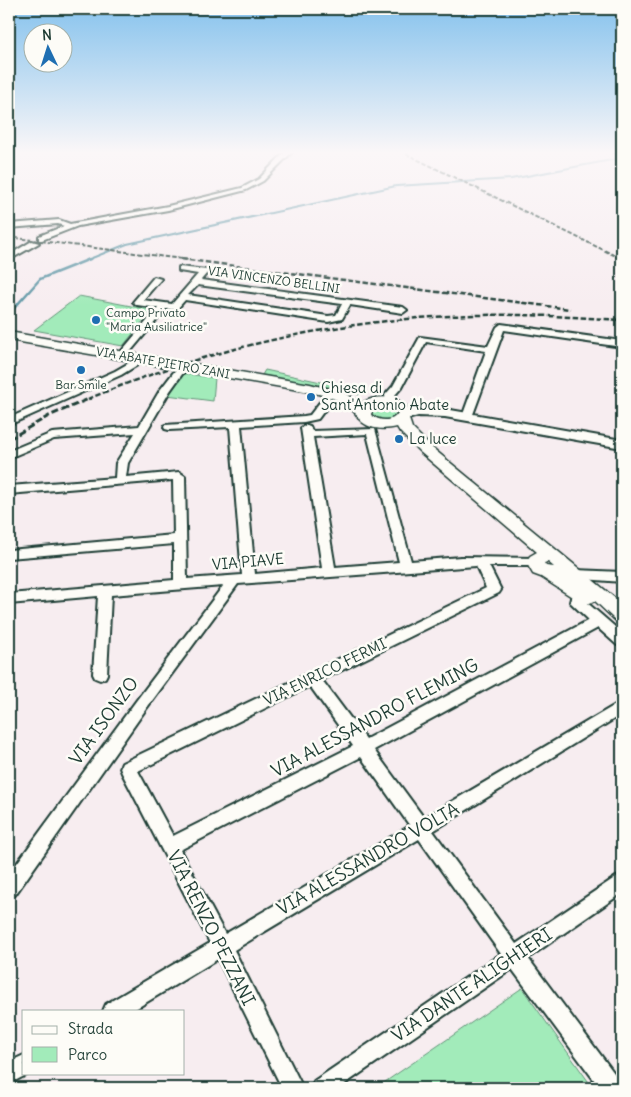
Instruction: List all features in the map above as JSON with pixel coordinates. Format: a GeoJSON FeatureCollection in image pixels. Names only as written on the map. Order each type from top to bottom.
{"type":"FeatureCollection","features":[{"type":"Feature","properties":{"kind":"main road","name":"VIA ABATE PIETRO ZANI"},"geometry":{"type":"LineString","coordinates":[[12,337],[331,390],[394,409]]}},
{"type":"Feature","properties":{"kind":"main road","name":"VIA ABATE PIETRO ZANI"},"geometry":{"type":"LineString","coordinates":[[310,388],[341,396],[358,406],[367,419],[403,434],[425,449]]}},
{"type":"Feature","properties":{"kind":"main road"},"geometry":{"type":"LineString","coordinates":[[363,413],[367,406],[394,409]]}},
{"type":"Feature","properties":{"kind":"main road"},"geometry":{"type":"LineString","coordinates":[[382,425],[394,424],[394,409]]}},
{"type":"Feature","properties":{"kind":"main road"},"geometry":{"type":"LineString","coordinates":[[394,409],[405,429],[425,449],[526,534],[536,550],[562,574],[622,617]]}},
{"type":"Feature","properties":{"kind":"street"},"geometry":{"type":"LineString","coordinates":[[9,258],[38,240],[70,226],[191,202]]}},
{"type":"Feature","properties":{"kind":"street"},"geometry":{"type":"LineString","coordinates":[[9,226],[59,222],[70,226]]}},
{"type":"Feature","properties":{"kind":"street"},"geometry":{"type":"LineString","coordinates":[[157,279],[137,302],[174,307],[204,272],[182,269]]}},
{"type":"Feature","properties":{"kind":"street","name":"VIA VINCENZO BELLINI"},"geometry":{"type":"LineString","coordinates":[[197,282],[403,310]]}},
{"type":"Feature","properties":{"kind":"street"},"geometry":{"type":"LineString","coordinates":[[182,297],[328,319],[339,317],[347,303]]}},
{"type":"Feature","properties":{"kind":"street"},"geometry":{"type":"LineString","coordinates":[[122,356],[164,306]]}},
{"type":"Feature","properties":{"kind":"street"},"geometry":{"type":"LineString","coordinates":[[468,417],[491,349],[501,327],[622,344]]}},
{"type":"Feature","properties":{"kind":"street"},"geometry":{"type":"LineString","coordinates":[[394,409],[390,395],[397,387],[423,339],[491,349]]}},
{"type":"Feature","properties":{"kind":"street"},"geometry":{"type":"LineString","coordinates":[[9,422],[118,373],[141,359]]}},
{"type":"Feature","properties":{"kind":"street"},"geometry":{"type":"LineString","coordinates":[[120,481],[122,463],[165,390],[182,366]]}},
{"type":"Feature","properties":{"kind":"street"},"geometry":{"type":"LineString","coordinates":[[169,427],[304,419],[314,417],[327,400]]}},
{"type":"Feature","properties":{"kind":"street","name":"VIA ABATE PIETRO ZANI"},"geometry":{"type":"LineString","coordinates":[[394,409],[445,413],[622,444]]}},
{"type":"Feature","properties":{"kind":"street"},"geometry":{"type":"LineString","coordinates":[[304,419],[329,571]]}},
{"type":"Feature","properties":{"kind":"street"},"geometry":{"type":"LineString","coordinates":[[235,423],[249,578]]}},
{"type":"Feature","properties":{"kind":"street"},"geometry":{"type":"LineString","coordinates":[[9,456],[52,436],[143,429]]}},
{"type":"Feature","properties":{"kind":"street"},"geometry":{"type":"LineString","coordinates":[[307,434],[371,431],[406,565]]}},
{"type":"Feature","properties":{"kind":"street"},"geometry":{"type":"LineString","coordinates":[[9,490],[179,476],[180,583]]}},
{"type":"Feature","properties":{"kind":"street"},"geometry":{"type":"LineString","coordinates":[[9,554],[180,539]]}},
{"type":"Feature","properties":{"kind":"street","name":"VIA PIAVE"},"geometry":{"type":"LineString","coordinates":[[9,599],[406,565],[485,562],[562,574],[622,579]]}},
{"type":"Feature","properties":{"kind":"street","name":"VIA ENRICO FERMI"},"geometry":{"type":"LineString","coordinates":[[128,768],[494,590],[485,562]]}},
{"type":"Feature","properties":{"kind":"street"},"geometry":{"type":"LineString","coordinates":[[562,574],[596,583],[600,580],[622,579]]}},
{"type":"Feature","properties":{"kind":"street"},"geometry":{"type":"LineString","coordinates":[[562,574],[577,602],[622,641]]}},
{"type":"Feature","properties":{"kind":"street","name":"VIA ISONZO"},"geometry":{"type":"LineString","coordinates":[[9,890],[141,705],[235,579]]}},
{"type":"Feature","properties":{"kind":"street"},"geometry":{"type":"LineString","coordinates":[[100,674],[105,590]]}},
{"type":"Feature","properties":{"kind":"street","name":"VIA ALESSANDRO FLEMING"},"geometry":{"type":"LineString","coordinates":[[169,847],[363,748],[599,621]]}},
{"type":"Feature","properties":{"kind":"street"},"geometry":{"type":"LineString","coordinates":[[312,677],[514,956],[613,1088]]}},
{"type":"Feature","properties":{"kind":"street","name":"VIA ALESSANDRO VOLTA"},"geometry":{"type":"LineString","coordinates":[[115,1010],[221,945],[421,829],[622,706]]}},
{"type":"Feature","properties":{"kind":"street","name":"VIA RENZO PEZZANI"},"geometry":{"type":"LineString","coordinates":[[128,768],[221,945],[293,1088]]}},
{"type":"Feature","properties":{"kind":"street","name":"VIA DANTE ALIGHIERI"},"geometry":{"type":"LineString","coordinates":[[321,1088],[622,883]]}},
{"type":"Feature","properties":{"kind":"street"},"geometry":{"type":"LineString","coordinates":[[9,1074],[22,1066]]}},
{"type":"Feature","properties":{"kind":"green space","name":"Campo Privato \"Maria Ausiliatrice\""},"geometry":{"type":"Polygon","coordinates":[[[79,296],[152,310],[123,346],[34,330],[79,296]]]}},
{"type":"Feature","properties":{"kind":"green space"},"geometry":{"type":"Polygon","coordinates":[[[265,370],[363,391],[359,395],[341,389],[262,375],[265,370]]]}},
{"type":"Feature","properties":{"kind":"green space"},"geometry":{"type":"Polygon","coordinates":[[[181,373],[215,378],[213,401],[167,395],[181,373]]]}},
{"type":"Feature","properties":{"kind":"green space"},"geometry":{"type":"Polygon","coordinates":[[[379,405],[392,408],[396,415],[393,418],[383,420],[370,415],[372,408],[379,405]]]}},
{"type":"Feature","properties":{"kind":"green space"},"geometry":{"type":"Polygon","coordinates":[[[522,988],[593,1088],[376,1088],[385,1082],[522,988]]]}},
{"type":"Feature","properties":{"kind":"waterway"},"geometry":{"type":"LineString","coordinates":[[87,260],[127,244],[321,202]]}},
{"type":"Feature","properties":{"kind":"waterway"},"geometry":{"type":"LineString","coordinates":[[9,314],[40,279],[90,259]]}},
{"type":"Feature","properties":{"kind":"railway"},"geometry":{"type":"LineString","coordinates":[[505,202],[622,259]]}},
{"type":"Feature","properties":{"kind":"railway"},"geometry":{"type":"LineString","coordinates":[[9,237],[190,260]]}},
{"type":"Feature","properties":{"kind":"railway"},"geometry":{"type":"LineString","coordinates":[[181,259],[570,309]]}},
{"type":"Feature","properties":{"kind":"railway"},"geometry":{"type":"LineString","coordinates":[[88,399],[182,364],[230,350],[328,329],[428,317],[478,315],[532,315],[622,320]]}},
{"type":"Feature","properties":{"kind":"railway"},"geometry":{"type":"LineString","coordinates":[[9,439],[49,416],[91,398]]}},
{"type":"Feature","properties":{"kind":"place","name":"Campo Privato \"Maria Ausiliatrice\""},"geometry":{"type":"Point","coordinates":[96,320]}},
{"type":"Feature","properties":{"kind":"place","name":"Bar Smile"},"geometry":{"type":"Point","coordinates":[81,370]}},
{"type":"Feature","properties":{"kind":"place","name":"Chiesa di Sant'Antonio Abate"},"geometry":{"type":"Point","coordinates":[311,397]}},
{"type":"Feature","properties":{"kind":"place","name":"La luce"},"geometry":{"type":"Point","coordinates":[399,439]}}]}
